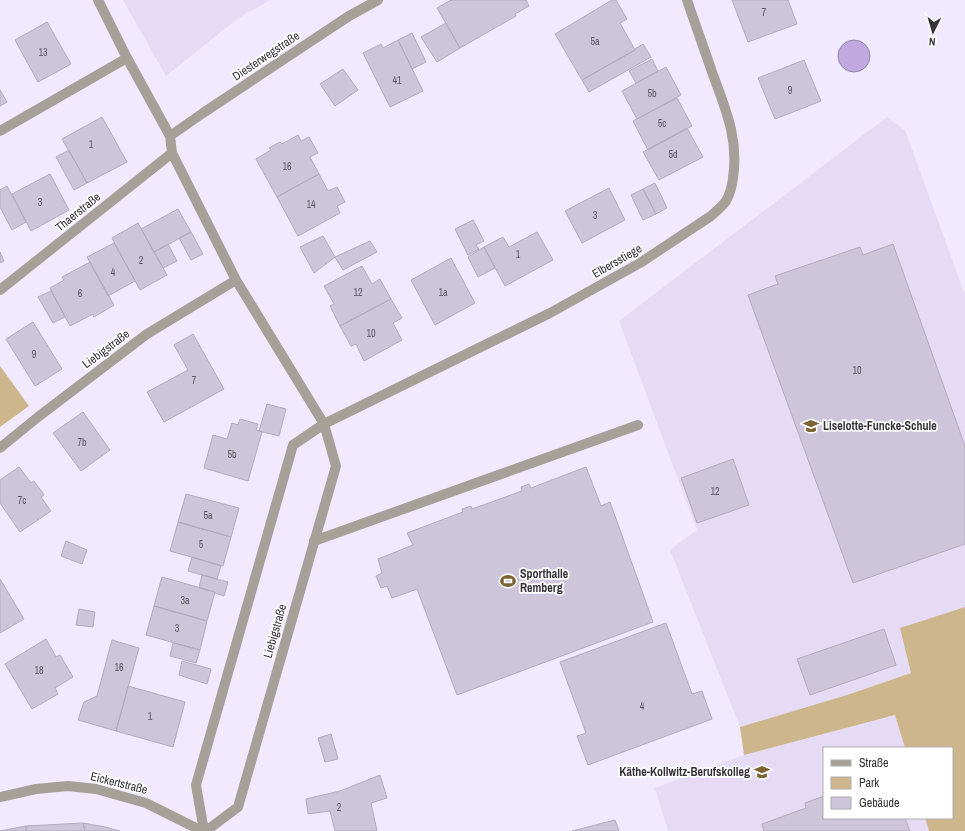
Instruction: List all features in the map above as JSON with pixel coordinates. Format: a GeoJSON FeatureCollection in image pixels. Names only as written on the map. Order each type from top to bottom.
{"type":"FeatureCollection","features":[{"type":"Feature","properties":{"kind":"street","name":"Liebigstraße"},"geometry":{"type":"LineString","coordinates":[[98,0],[127,58],[170,136],[172,153],[236,280],[324,424],[336,466],[238,807],[204,831]]}},
{"type":"Feature","properties":{"kind":"street","name":"Diesterwegstraße"},"geometry":{"type":"LineString","coordinates":[[170,136],[350,16],[378,0]]}},
{"type":"Feature","properties":{"kind":"street","name":"Elbersstiege"},"geometry":{"type":"LineString","coordinates":[[324,424],[550,313],[640,263],[720,209],[730,192],[732,182],[734,160],[733,136],[726,109],[687,0]]}},
{"type":"Feature","properties":{"kind":"street"},"geometry":{"type":"LineString","coordinates":[[0,131],[127,58]]}},
{"type":"Feature","properties":{"kind":"street","name":"Thaerstraße"},"geometry":{"type":"LineString","coordinates":[[0,290],[172,153]]}},
{"type":"Feature","properties":{"kind":"street","name":"Liebigstraße"},"geometry":{"type":"LineString","coordinates":[[0,448],[38,417],[147,334],[236,280]]}},
{"type":"Feature","properties":{"kind":"street"},"geometry":{"type":"LineString","coordinates":[[204,831],[196,785],[293,445],[324,424]]}},
{"type":"Feature","properties":{"kind":"street"},"geometry":{"type":"LineString","coordinates":[[314,541],[638,425]]}},
{"type":"Feature","properties":{"kind":"street","name":"Eickertstraße"},"geometry":{"type":"LineString","coordinates":[[0,797],[36,789],[68,786],[96,789],[146,803],[204,831]]}},
{"type":"Feature","properties":{"kind":"shaded area"},"geometry":{"type":"Polygon","coordinates":[[[123,0],[270,0],[237,19],[166,76],[123,0]]]}},
{"type":"Feature","properties":{"kind":"shaded area"},"geometry":{"type":"Polygon","coordinates":[[[851,40],[857,40],[866,44],[870,56],[866,68],[857,72],[851,72],[842,68],[838,59],[838,53],[842,44],[851,40]]]}},
{"type":"Feature","properties":{"kind":"shaded area","name":"Liselotte-Funcke-Schule"},"geometry":{"type":"Polygon","coordinates":[[[887,117],[905,130],[965,295],[965,607],[901,628],[911,673],[850,694],[740,727],[670,550],[697,530],[619,321],[887,117]]]}},
{"type":"Feature","properties":{"kind":"shaded area","name":"Käthe-Kollwitz-Berufskolleg"},"geometry":{"type":"Polygon","coordinates":[[[895,715],[905,747],[823,747],[823,819],[925,819],[929,831],[668,831],[655,788],[744,755],[895,715]]]}},
{"type":"Feature","properties":{"kind":"green space"},"geometry":{"type":"Polygon","coordinates":[[[0,366],[29,406],[0,427],[0,366]]]}},
{"type":"Feature","properties":{"kind":"green space"},"geometry":{"type":"Polygon","coordinates":[[[965,607],[965,831],[929,831],[925,819],[953,819],[953,747],[905,747],[895,715],[744,755],[740,727],[850,694],[911,673],[900,628],[965,607]]]}},
{"type":"Feature","properties":{"kind":"building"},"geometry":{"type":"Polygon","coordinates":[[[451,0],[526,0],[529,6],[515,14],[516,16],[460,48],[437,8],[451,0]]]}},
{"type":"Feature","properties":{"kind":"building"},"geometry":{"type":"Polygon","coordinates":[[[612,0],[616,0],[627,19],[620,23],[635,50],[582,80],[555,34],[612,0]]]}},
{"type":"Feature","properties":{"kind":"building"},"geometry":{"type":"Polygon","coordinates":[[[732,0],[788,0],[797,24],[748,42],[732,0]]]}},
{"type":"Feature","properties":{"kind":"building"},"geometry":{"type":"Polygon","coordinates":[[[47,22],[71,64],[38,82],[15,40],[47,22]]]}},
{"type":"Feature","properties":{"kind":"building"},"geometry":{"type":"Polygon","coordinates":[[[446,23],[460,48],[437,62],[421,37],[446,23]]]}},
{"type":"Feature","properties":{"kind":"building"},"geometry":{"type":"Polygon","coordinates":[[[412,33],[426,62],[412,69],[398,40],[412,33]]]}},
{"type":"Feature","properties":{"kind":"building"},"geometry":{"type":"Polygon","coordinates":[[[398,40],[423,91],[390,107],[363,53],[381,44],[383,48],[398,40]]]}},
{"type":"Feature","properties":{"kind":"building"},"geometry":{"type":"Polygon","coordinates":[[[643,44],[651,57],[589,92],[582,80],[643,44]]]}},
{"type":"Feature","properties":{"kind":"building"},"geometry":{"type":"Polygon","coordinates":[[[652,59],[658,71],[636,83],[629,71],[652,59]]]}},
{"type":"Feature","properties":{"kind":"building"},"geometry":{"type":"Polygon","coordinates":[[[804,60],[821,101],[775,119],[758,78],[804,60]]]}},
{"type":"Feature","properties":{"kind":"building"},"geometry":{"type":"Polygon","coordinates":[[[666,67],[681,95],[637,119],[622,91],[666,67]]]}},
{"type":"Feature","properties":{"kind":"building"},"geometry":{"type":"Polygon","coordinates":[[[343,69],[358,90],[335,106],[320,84],[343,69]]]}},
{"type":"Feature","properties":{"kind":"building"},"geometry":{"type":"Polygon","coordinates":[[[0,90],[7,102],[0,106],[0,90]]]}},
{"type":"Feature","properties":{"kind":"building"},"geometry":{"type":"Polygon","coordinates":[[[677,98],[692,126],[648,150],[633,121],[677,98]]]}},
{"type":"Feature","properties":{"kind":"building"},"geometry":{"type":"Polygon","coordinates":[[[102,117],[127,162],[87,183],[62,139],[102,117]]]}},
{"type":"Feature","properties":{"kind":"building"},"geometry":{"type":"Polygon","coordinates":[[[687,128],[703,157],[659,180],[643,152],[687,128]]]}},
{"type":"Feature","properties":{"kind":"building"},"geometry":{"type":"Polygon","coordinates":[[[298,135],[301,141],[309,137],[318,153],[310,157],[319,174],[277,197],[256,159],[271,150],[269,148],[280,142],[282,144],[298,135]]]}},
{"type":"Feature","properties":{"kind":"building"},"geometry":{"type":"Polygon","coordinates":[[[69,150],[87,183],[74,190],[56,157],[69,150]]]}},
{"type":"Feature","properties":{"kind":"building"},"geometry":{"type":"Polygon","coordinates":[[[50,174],[69,210],[31,231],[12,194],[50,174]]]}},
{"type":"Feature","properties":{"kind":"building"},"geometry":{"type":"Polygon","coordinates":[[[319,174],[328,191],[337,187],[345,202],[337,206],[340,213],[298,236],[277,197],[319,174]]]}},
{"type":"Feature","properties":{"kind":"building"},"geometry":{"type":"Polygon","coordinates":[[[655,183],[667,208],[656,214],[643,189],[655,183]]]}},
{"type":"Feature","properties":{"kind":"building"},"geometry":{"type":"Polygon","coordinates":[[[7,186],[26,222],[12,230],[0,207],[0,190],[7,186]]]}},
{"type":"Feature","properties":{"kind":"building"},"geometry":{"type":"Polygon","coordinates":[[[609,188],[625,220],[582,243],[565,211],[609,188]]]}},
{"type":"Feature","properties":{"kind":"building"},"geometry":{"type":"Polygon","coordinates":[[[643,189],[656,214],[643,220],[631,195],[643,189]]]}},
{"type":"Feature","properties":{"kind":"building"},"geometry":{"type":"Polygon","coordinates":[[[178,209],[191,232],[154,252],[141,229],[178,209]]]}},
{"type":"Feature","properties":{"kind":"building"},"geometry":{"type":"Polygon","coordinates":[[[473,220],[484,241],[476,245],[479,249],[468,255],[455,229],[473,220]]]}},
{"type":"Feature","properties":{"kind":"building"},"geometry":{"type":"Polygon","coordinates":[[[138,223],[167,275],[140,290],[112,238],[138,223]]]}},
{"type":"Feature","properties":{"kind":"building"},"geometry":{"type":"Polygon","coordinates":[[[191,232],[203,254],[191,260],[179,238],[191,232]]]}},
{"type":"Feature","properties":{"kind":"building"},"geometry":{"type":"Polygon","coordinates":[[[537,232],[553,260],[505,286],[484,247],[503,237],[509,247],[537,232]]]}},
{"type":"Feature","properties":{"kind":"building"},"geometry":{"type":"Polygon","coordinates":[[[323,236],[335,257],[314,273],[300,247],[323,236]]]}},
{"type":"Feature","properties":{"kind":"building"},"geometry":{"type":"Polygon","coordinates":[[[370,241],[377,252],[343,270],[335,257],[370,241]]]}},
{"type":"Feature","properties":{"kind":"building"},"geometry":{"type":"Polygon","coordinates":[[[114,243],[135,281],[108,296],[87,257],[114,243]]]}},
{"type":"Feature","properties":{"kind":"building"},"geometry":{"type":"Polygon","coordinates":[[[168,244],[177,261],[163,268],[154,252],[168,244]]]}},
{"type":"Feature","properties":{"kind":"building"},"geometry":{"type":"Polygon","coordinates":[[[893,244],[965,446],[965,544],[853,583],[748,295],[778,284],[775,276],[860,247],[863,255],[893,244]]]}},
{"type":"Feature","properties":{"kind":"building"},"geometry":{"type":"Polygon","coordinates":[[[484,247],[495,268],[478,277],[468,257],[484,247]]]}},
{"type":"Feature","properties":{"kind":"building"},"geometry":{"type":"Polygon","coordinates":[[[0,252],[4,261],[0,263],[0,252]]]}},
{"type":"Feature","properties":{"kind":"building"},"geometry":{"type":"Polygon","coordinates":[[[451,258],[475,303],[435,325],[411,280],[451,258]]]}},
{"type":"Feature","properties":{"kind":"building"},"geometry":{"type":"Polygon","coordinates":[[[90,262],[114,305],[94,317],[93,314],[70,326],[50,288],[64,280],[62,277],[90,262]]]}},
{"type":"Feature","properties":{"kind":"building"},"geometry":{"type":"Polygon","coordinates":[[[362,266],[372,284],[380,279],[391,299],[340,326],[330,306],[334,304],[324,286],[362,266]]]}},
{"type":"Feature","properties":{"kind":"building"},"geometry":{"type":"Polygon","coordinates":[[[51,291],[65,317],[53,323],[38,297],[51,291]]]}},
{"type":"Feature","properties":{"kind":"building"},"geometry":{"type":"Polygon","coordinates":[[[391,299],[402,318],[393,323],[402,340],[364,361],[356,344],[351,346],[340,326],[391,299]]]}},
{"type":"Feature","properties":{"kind":"building"},"geometry":{"type":"Polygon","coordinates":[[[33,322],[62,369],[35,386],[6,339],[33,322]]]}},
{"type":"Feature","properties":{"kind":"building"},"geometry":{"type":"Polygon","coordinates":[[[193,334],[224,389],[164,422],[147,392],[188,370],[174,345],[193,334]]]}},
{"type":"Feature","properties":{"kind":"building"},"geometry":{"type":"Polygon","coordinates":[[[267,404],[286,409],[279,436],[259,431],[267,404]]]}},
{"type":"Feature","properties":{"kind":"building"},"geometry":{"type":"Polygon","coordinates":[[[83,412],[110,450],[81,471],[53,433],[83,412]]]}},
{"type":"Feature","properties":{"kind":"building"},"geometry":{"type":"Polygon","coordinates":[[[240,419],[258,424],[256,430],[262,432],[248,481],[204,468],[213,435],[227,439],[232,423],[238,425],[240,419]]]}},
{"type":"Feature","properties":{"kind":"building"},"geometry":{"type":"Polygon","coordinates":[[[733,459],[749,505],[697,523],[681,478],[733,459]]]}},
{"type":"Feature","properties":{"kind":"building"},"geometry":{"type":"Polygon","coordinates":[[[19,467],[31,483],[34,481],[44,495],[41,497],[51,511],[20,532],[0,503],[0,480],[19,467]]]}},
{"type":"Feature","properties":{"kind":"building","name":"Sporthalle Remberg"},"geometry":{"type":"Polygon","coordinates":[[[586,467],[601,506],[610,502],[653,622],[457,695],[417,589],[392,598],[387,586],[381,588],[376,576],[382,573],[378,559],[413,545],[407,533],[463,512],[462,509],[471,506],[472,509],[522,491],[521,487],[529,484],[531,488],[586,467]]]}},
{"type":"Feature","properties":{"kind":"building"},"geometry":{"type":"Polygon","coordinates":[[[186,494],[239,508],[231,537],[178,522],[186,494]]]}},
{"type":"Feature","properties":{"kind":"building"},"geometry":{"type":"Polygon","coordinates":[[[178,522],[231,537],[223,566],[170,551],[178,522]]]}},
{"type":"Feature","properties":{"kind":"building"},"geometry":{"type":"Polygon","coordinates":[[[66,541],[87,550],[82,564],[61,556],[66,541]]]}},
{"type":"Feature","properties":{"kind":"building"},"geometry":{"type":"Polygon","coordinates":[[[192,557],[221,566],[217,579],[188,571],[192,557]]]}},
{"type":"Feature","properties":{"kind":"building"},"geometry":{"type":"Polygon","coordinates":[[[202,575],[228,582],[224,596],[199,588],[202,575]]]}},
{"type":"Feature","properties":{"kind":"building"},"geometry":{"type":"Polygon","coordinates":[[[162,577],[215,592],[207,621],[154,606],[162,577]]]}},
{"type":"Feature","properties":{"kind":"building"},"geometry":{"type":"Polygon","coordinates":[[[0,579],[24,619],[0,633],[0,579]]]}},
{"type":"Feature","properties":{"kind":"building"},"geometry":{"type":"Polygon","coordinates":[[[154,606],[207,621],[200,650],[146,635],[154,606]]]}},
{"type":"Feature","properties":{"kind":"building"},"geometry":{"type":"Polygon","coordinates":[[[79,609],[95,612],[93,627],[76,625],[79,609]]]}},
{"type":"Feature","properties":{"kind":"building"},"geometry":{"type":"Polygon","coordinates":[[[666,623],[692,694],[702,691],[712,719],[588,765],[577,736],[586,733],[560,662],[666,623]]]}},
{"type":"Feature","properties":{"kind":"building"},"geometry":{"type":"Polygon","coordinates":[[[884,629],[896,665],[810,695],[797,659],[884,629]]]}},
{"type":"Feature","properties":{"kind":"building"},"geometry":{"type":"Polygon","coordinates":[[[46,639],[56,657],[60,655],[73,677],[55,688],[58,694],[32,709],[5,664],[46,639]]]}},
{"type":"Feature","properties":{"kind":"building"},"geometry":{"type":"Polygon","coordinates":[[[112,640],[139,648],[116,731],[78,720],[84,702],[97,696],[112,640]]]}},
{"type":"Feature","properties":{"kind":"building"},"geometry":{"type":"Polygon","coordinates":[[[173,643],[200,650],[196,663],[170,656],[173,643]]]}},
{"type":"Feature","properties":{"kind":"building"},"geometry":{"type":"Polygon","coordinates":[[[182,661],[211,669],[207,684],[179,675],[182,661]]]}},
{"type":"Feature","properties":{"kind":"building"},"geometry":{"type":"Polygon","coordinates":[[[128,686],[185,702],[173,747],[116,731],[128,686]]]}},
{"type":"Feature","properties":{"kind":"building"},"geometry":{"type":"Polygon","coordinates":[[[331,734],[338,759],[325,762],[318,738],[331,734]]]}},
{"type":"Feature","properties":{"kind":"building"},"geometry":{"type":"Polygon","coordinates":[[[380,775],[387,798],[371,803],[377,831],[335,831],[330,811],[308,814],[306,799],[340,791],[380,775]]]}},
{"type":"Feature","properties":{"kind":"building"},"geometry":{"type":"Polygon","coordinates":[[[823,796],[823,819],[905,819],[910,831],[764,831],[762,824],[806,808],[805,803],[823,796]]]}},
{"type":"Feature","properties":{"kind":"building"},"geometry":{"type":"Polygon","coordinates":[[[615,820],[619,831],[572,831],[615,820]]]}},
{"type":"Feature","properties":{"kind":"building"},"geometry":{"type":"Polygon","coordinates":[[[83,823],[105,827],[120,831],[85,831],[83,823]]]}},
{"type":"Feature","properties":{"kind":"building"},"geometry":{"type":"Polygon","coordinates":[[[83,823],[85,831],[26,831],[26,826],[83,823]]]}},
{"type":"Feature","properties":{"kind":"building"},"geometry":{"type":"Polygon","coordinates":[[[26,826],[26,831],[0,831],[26,826]]]}},
{"type":"Feature","properties":{"kind":"place","name":"Liselotte-Funcke-Schule"},"geometry":{"type":"Point","coordinates":[811,426]}},
{"type":"Feature","properties":{"kind":"place","name":"Sporthalle Remberg"},"geometry":{"type":"Point","coordinates":[508,581]}},
{"type":"Feature","properties":{"kind":"place","name":"Käthe-Kollwitz-Berufskolleg"},"geometry":{"type":"Point","coordinates":[762,772]}}]}
